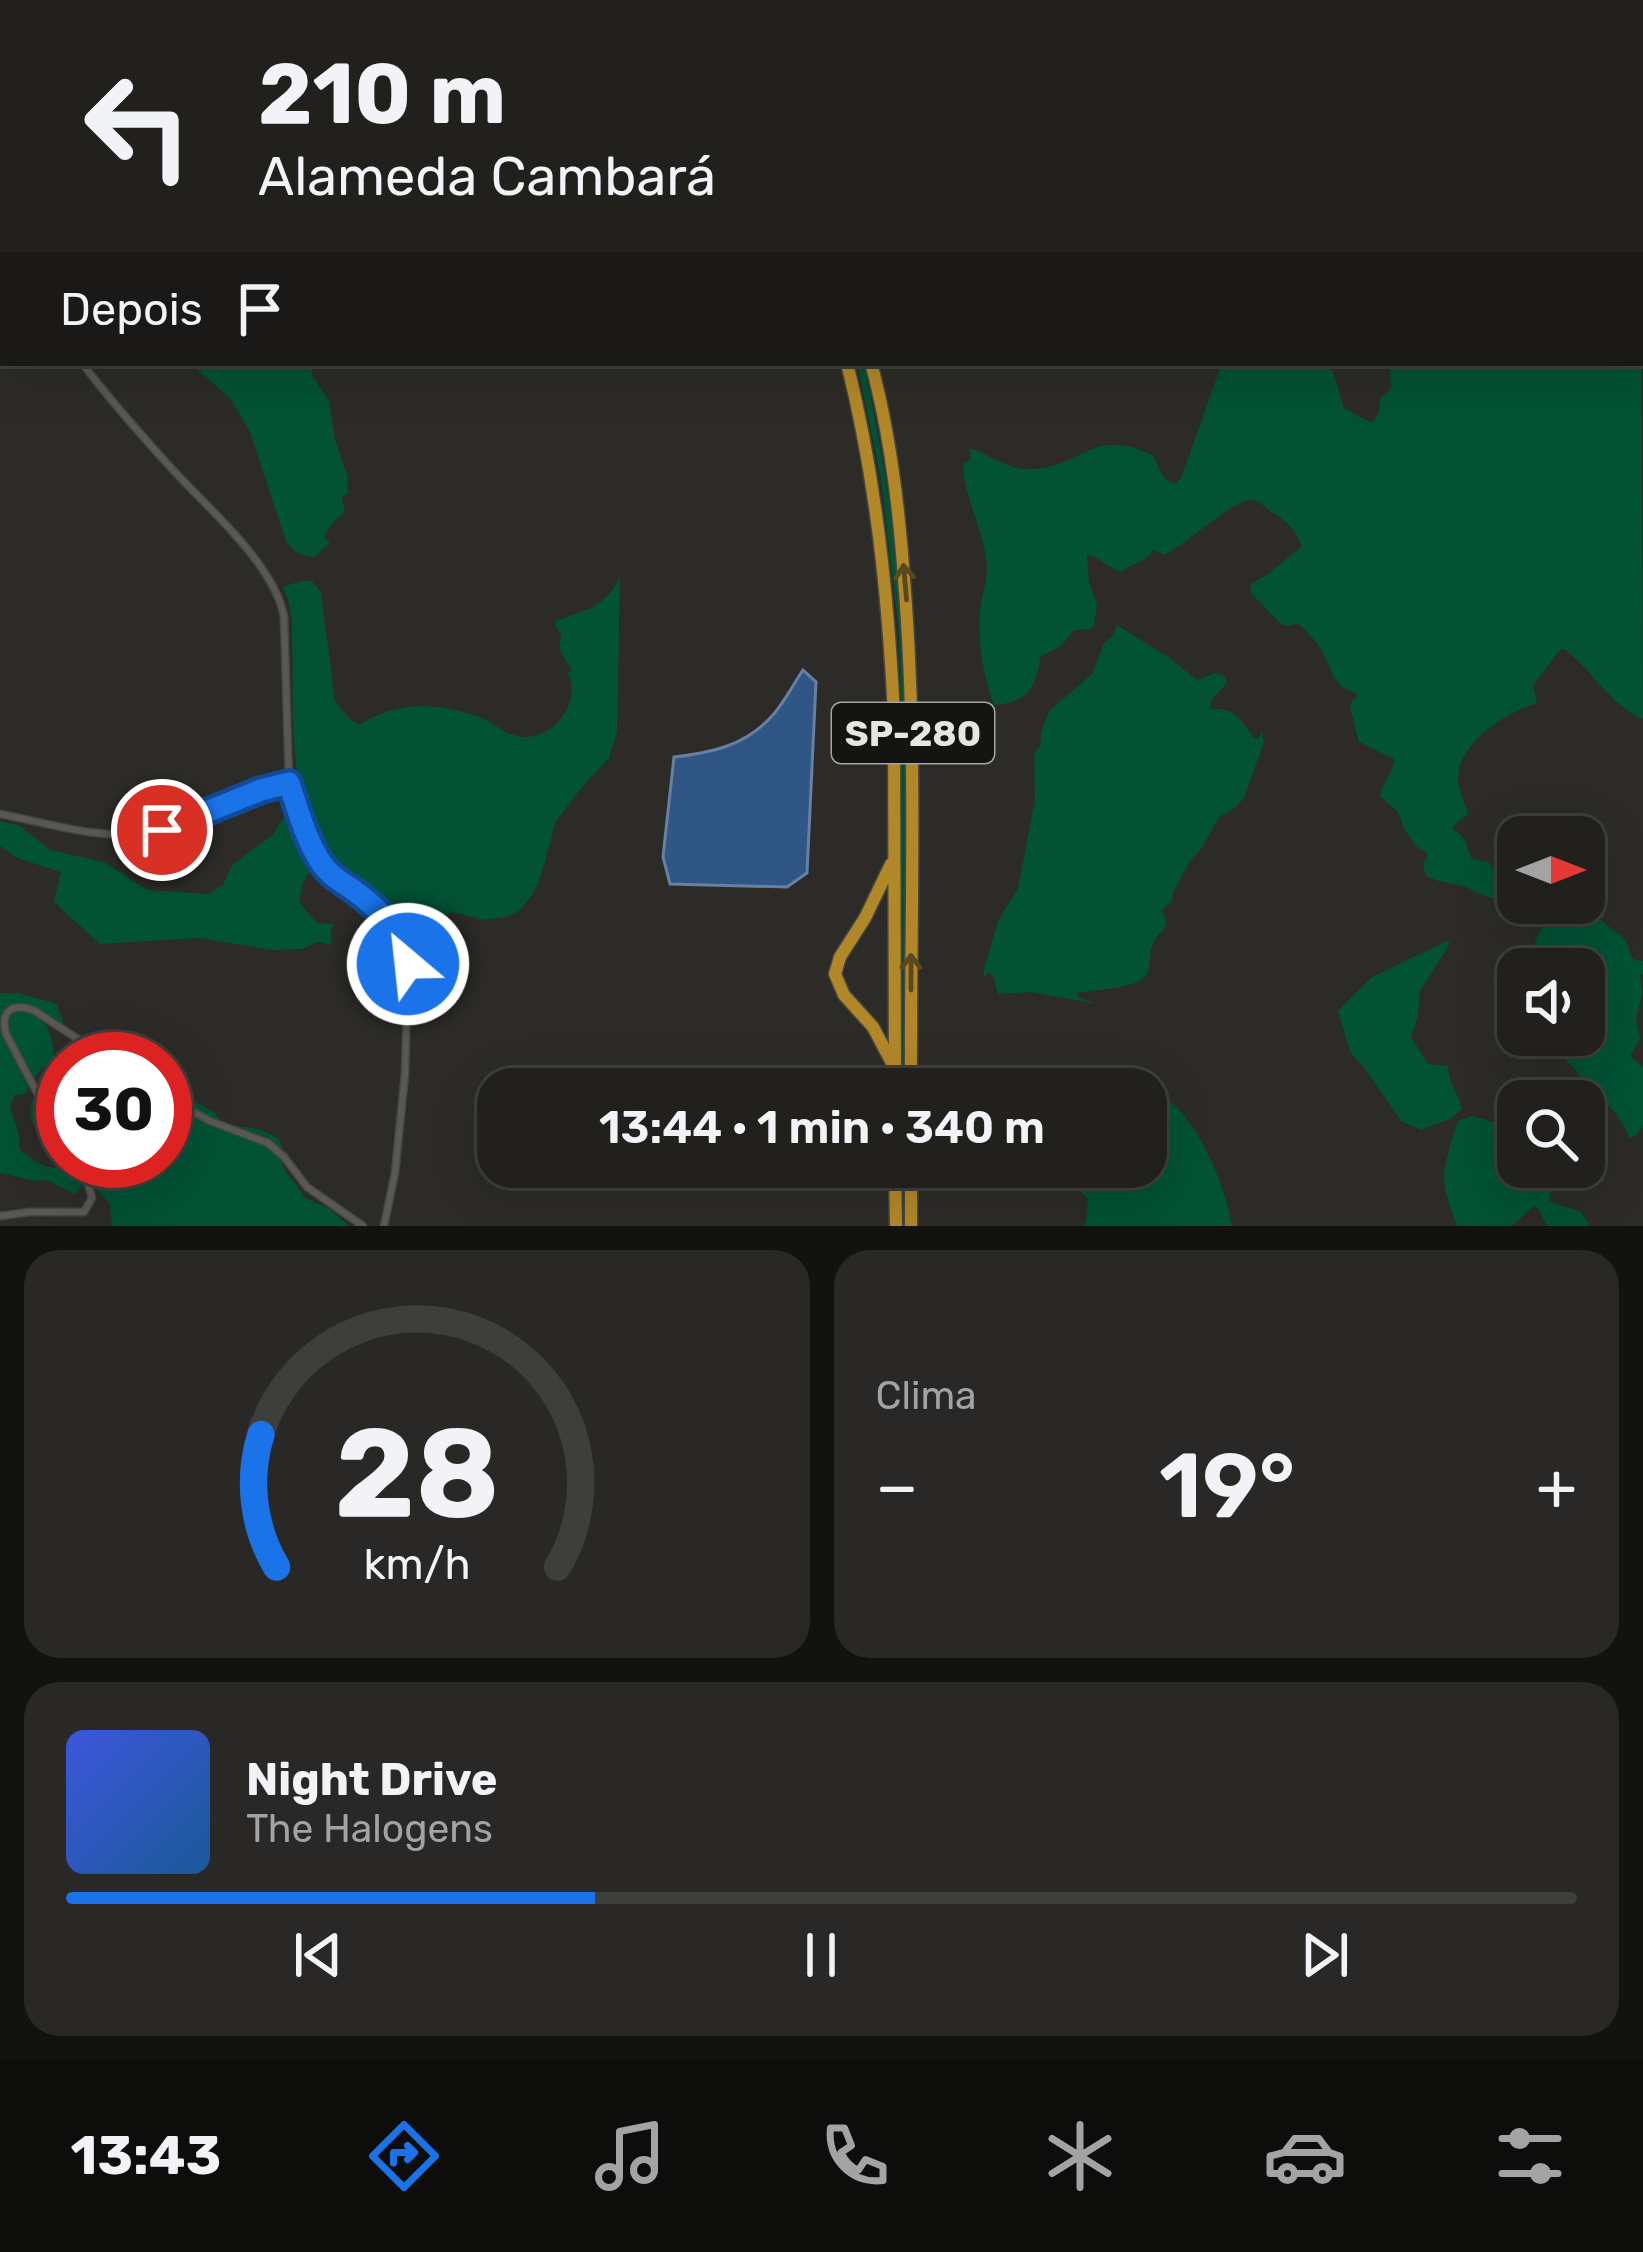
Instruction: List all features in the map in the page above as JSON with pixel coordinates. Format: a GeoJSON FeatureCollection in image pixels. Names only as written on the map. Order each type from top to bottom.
{"type":"FeatureCollection","features":[{"type":"Feature","properties":{"kind":"highway","name":"SP-280"},"geometry":{"type":"LineString","coordinates":[[848,366],[886,573],[894,715],[895,1068]]}},
{"type":"Feature","properties":{"kind":"highway","name":"SP-280"},"geometry":{"type":"LineString","coordinates":[[873,366],[901,535],[909,635],[913,731],[910,1068]]}},
{"type":"Feature","properties":{"kind":"highway"},"geometry":{"type":"LineString","coordinates":[[894,858],[835,974],[844,995],[873,1027],[894,1068]]}},
{"type":"Feature","properties":{"kind":"highway"},"geometry":{"type":"LineString","coordinates":[[895,1188],[896,1226]]}},
{"type":"Feature","properties":{"kind":"highway"},"geometry":{"type":"LineString","coordinates":[[911,1188],[911,1226]]}},
{"type":"Feature","properties":{"kind":"street"},"geometry":{"type":"LineString","coordinates":[[84,366],[274,585],[284,617],[289,783],[302,822],[322,864],[390,921],[403,941],[408,964],[406,1074],[385,1226]]}},
{"type":"Feature","properties":{"kind":"street"},"geometry":{"type":"LineString","coordinates":[[0,814],[80,832],[147,833],[289,783]]}},
{"type":"Feature","properties":{"kind":"street"},"geometry":{"type":"LineString","coordinates":[[36,1091],[6,1034],[6,1012],[22,1006],[66,1032]]}},
{"type":"Feature","properties":{"kind":"street"},"geometry":{"type":"LineString","coordinates":[[192,1111],[268,1143],[307,1187],[363,1226]]}},
{"type":"Feature","properties":{"kind":"street"},"geometry":{"type":"LineString","coordinates":[[0,1216],[84,1212],[92,1198],[89,1188]]}},
{"type":"Feature","properties":{"kind":"green space"},"geometry":{"type":"Polygon","coordinates":[[[193,366],[312,366],[312,375],[329,401],[348,493],[342,498],[345,512],[324,538],[330,543],[314,557],[298,553],[286,541],[250,432],[230,398],[193,366]]]}},
{"type":"Feature","properties":{"kind":"green space"},"geometry":{"type":"Polygon","coordinates":[[[858,366],[865,366],[877,428],[900,591],[907,798],[906,1068],[901,1068],[898,624],[881,479],[858,366]]]}},
{"type":"Feature","properties":{"kind":"green space"},"geometry":{"type":"Polygon","coordinates":[[[1221,366],[1326,366],[1333,372],[1344,408],[1370,422],[1391,388],[1390,371],[1382,366],[1642,366],[1643,719],[1621,705],[1564,649],[1533,686],[1537,703],[1499,721],[1476,740],[1458,777],[1468,814],[1453,829],[1463,837],[1472,859],[1489,862],[1497,877],[1497,899],[1426,876],[1423,864],[1428,854],[1417,847],[1398,812],[1380,796],[1394,759],[1359,742],[1350,707],[1357,694],[1339,684],[1302,626],[1281,624],[1250,592],[1251,584],[1302,546],[1289,525],[1256,501],[1235,506],[1173,550],[1164,555],[1154,550],[1121,572],[1087,555],[1097,605],[1094,626],[1074,630],[1062,645],[1040,657],[1033,685],[1023,697],[994,705],[984,668],[980,615],[987,565],[964,477],[963,464],[971,459],[969,448],[1007,465],[1032,469],[1050,467],[1101,446],[1131,447],[1152,455],[1163,476],[1176,483],[1221,366]]]}},
{"type":"Feature","properties":{"kind":"green space"},"geometry":{"type":"Polygon","coordinates":[[[620,576],[617,732],[609,758],[556,821],[540,879],[519,911],[485,920],[452,912],[428,923],[424,936],[419,936],[332,871],[304,831],[315,863],[303,882],[299,902],[317,923],[334,924],[332,945],[317,942],[302,949],[273,950],[199,938],[100,944],[54,902],[61,872],[17,858],[0,846],[0,821],[19,825],[50,850],[104,862],[148,890],[209,894],[223,885],[232,865],[274,834],[294,798],[292,620],[282,587],[312,581],[321,593],[335,701],[350,719],[360,725],[388,711],[433,707],[479,717],[522,737],[545,732],[568,706],[571,683],[567,672],[572,671],[559,649],[561,635],[554,622],[601,601],[620,576]]]}},
{"type":"Feature","properties":{"kind":"green space"},"geometry":{"type":"Polygon","coordinates":[[[1117,625],[1197,680],[1215,673],[1224,675],[1227,683],[1212,699],[1210,709],[1231,712],[1254,738],[1262,732],[1264,742],[1244,798],[1219,817],[1190,861],[1172,901],[1161,911],[1166,926],[1153,943],[1144,977],[1128,985],[1077,993],[1095,1003],[1030,992],[998,994],[993,975],[984,976],[984,969],[998,921],[1018,888],[1035,799],[1034,753],[1040,747],[1049,711],[1092,674],[1117,625]]]}},
{"type":"Feature","properties":{"kind":"green space"},"geometry":{"type":"Polygon","coordinates":[[[1544,924],[1605,924],[1625,939],[1633,959],[1643,961],[1643,992],[1636,1018],[1640,1039],[1630,1056],[1643,1067],[1643,1127],[1636,1135],[1629,1138],[1605,1102],[1605,1080],[1581,1080],[1563,1056],[1605,1056],[1605,948],[1533,948],[1544,924]]]}},
{"type":"Feature","properties":{"kind":"green space"},"geometry":{"type":"Polygon","coordinates":[[[1447,941],[1448,947],[1420,991],[1411,1037],[1428,1064],[1448,1066],[1462,1109],[1421,1130],[1401,1121],[1350,1052],[1338,1011],[1372,977],[1447,941]]]}},
{"type":"Feature","properties":{"kind":"green space"},"geometry":{"type":"Polygon","coordinates":[[[0,993],[18,993],[58,1004],[63,1024],[44,1020],[49,1032],[36,1032],[36,1076],[26,1094],[15,1095],[10,1106],[20,1150],[36,1161],[36,1181],[0,1173],[0,993]]]}},
{"type":"Feature","properties":{"kind":"green space"},"geometry":{"type":"Polygon","coordinates":[[[36,1093],[36,1129],[30,1114],[36,1093]]]}},
{"type":"Feature","properties":{"kind":"green space"},"geometry":{"type":"Polygon","coordinates":[[[192,1100],[214,1112],[226,1127],[256,1129],[278,1138],[284,1168],[303,1197],[328,1208],[350,1226],[112,1226],[110,1204],[96,1188],[192,1188],[192,1100]]]}},
{"type":"Feature","properties":{"kind":"green space"},"geometry":{"type":"Polygon","coordinates":[[[1167,1100],[1204,1146],[1232,1226],[1082,1226],[1088,1198],[1075,1188],[1167,1188],[1167,1100]]]}},
{"type":"Feature","properties":{"kind":"green space"},"geometry":{"type":"Polygon","coordinates":[[[1473,1116],[1497,1125],[1497,1188],[1547,1188],[1549,1201],[1581,1212],[1590,1226],[1547,1226],[1534,1206],[1512,1226],[1457,1226],[1444,1172],[1459,1120],[1473,1116]]]}},
{"type":"Feature","properties":{"kind":"water"},"geometry":{"type":"Polygon","coordinates":[[[803,670],[816,682],[807,873],[787,887],[670,884],[663,857],[674,757],[738,742],[760,728],[803,670]]]}},
{"type":"Feature","properties":{"kind":"route"},"geometry":{"type":"LineString","coordinates":[[162,830],[289,783],[322,864],[390,921],[403,941],[408,964]]}}]}
